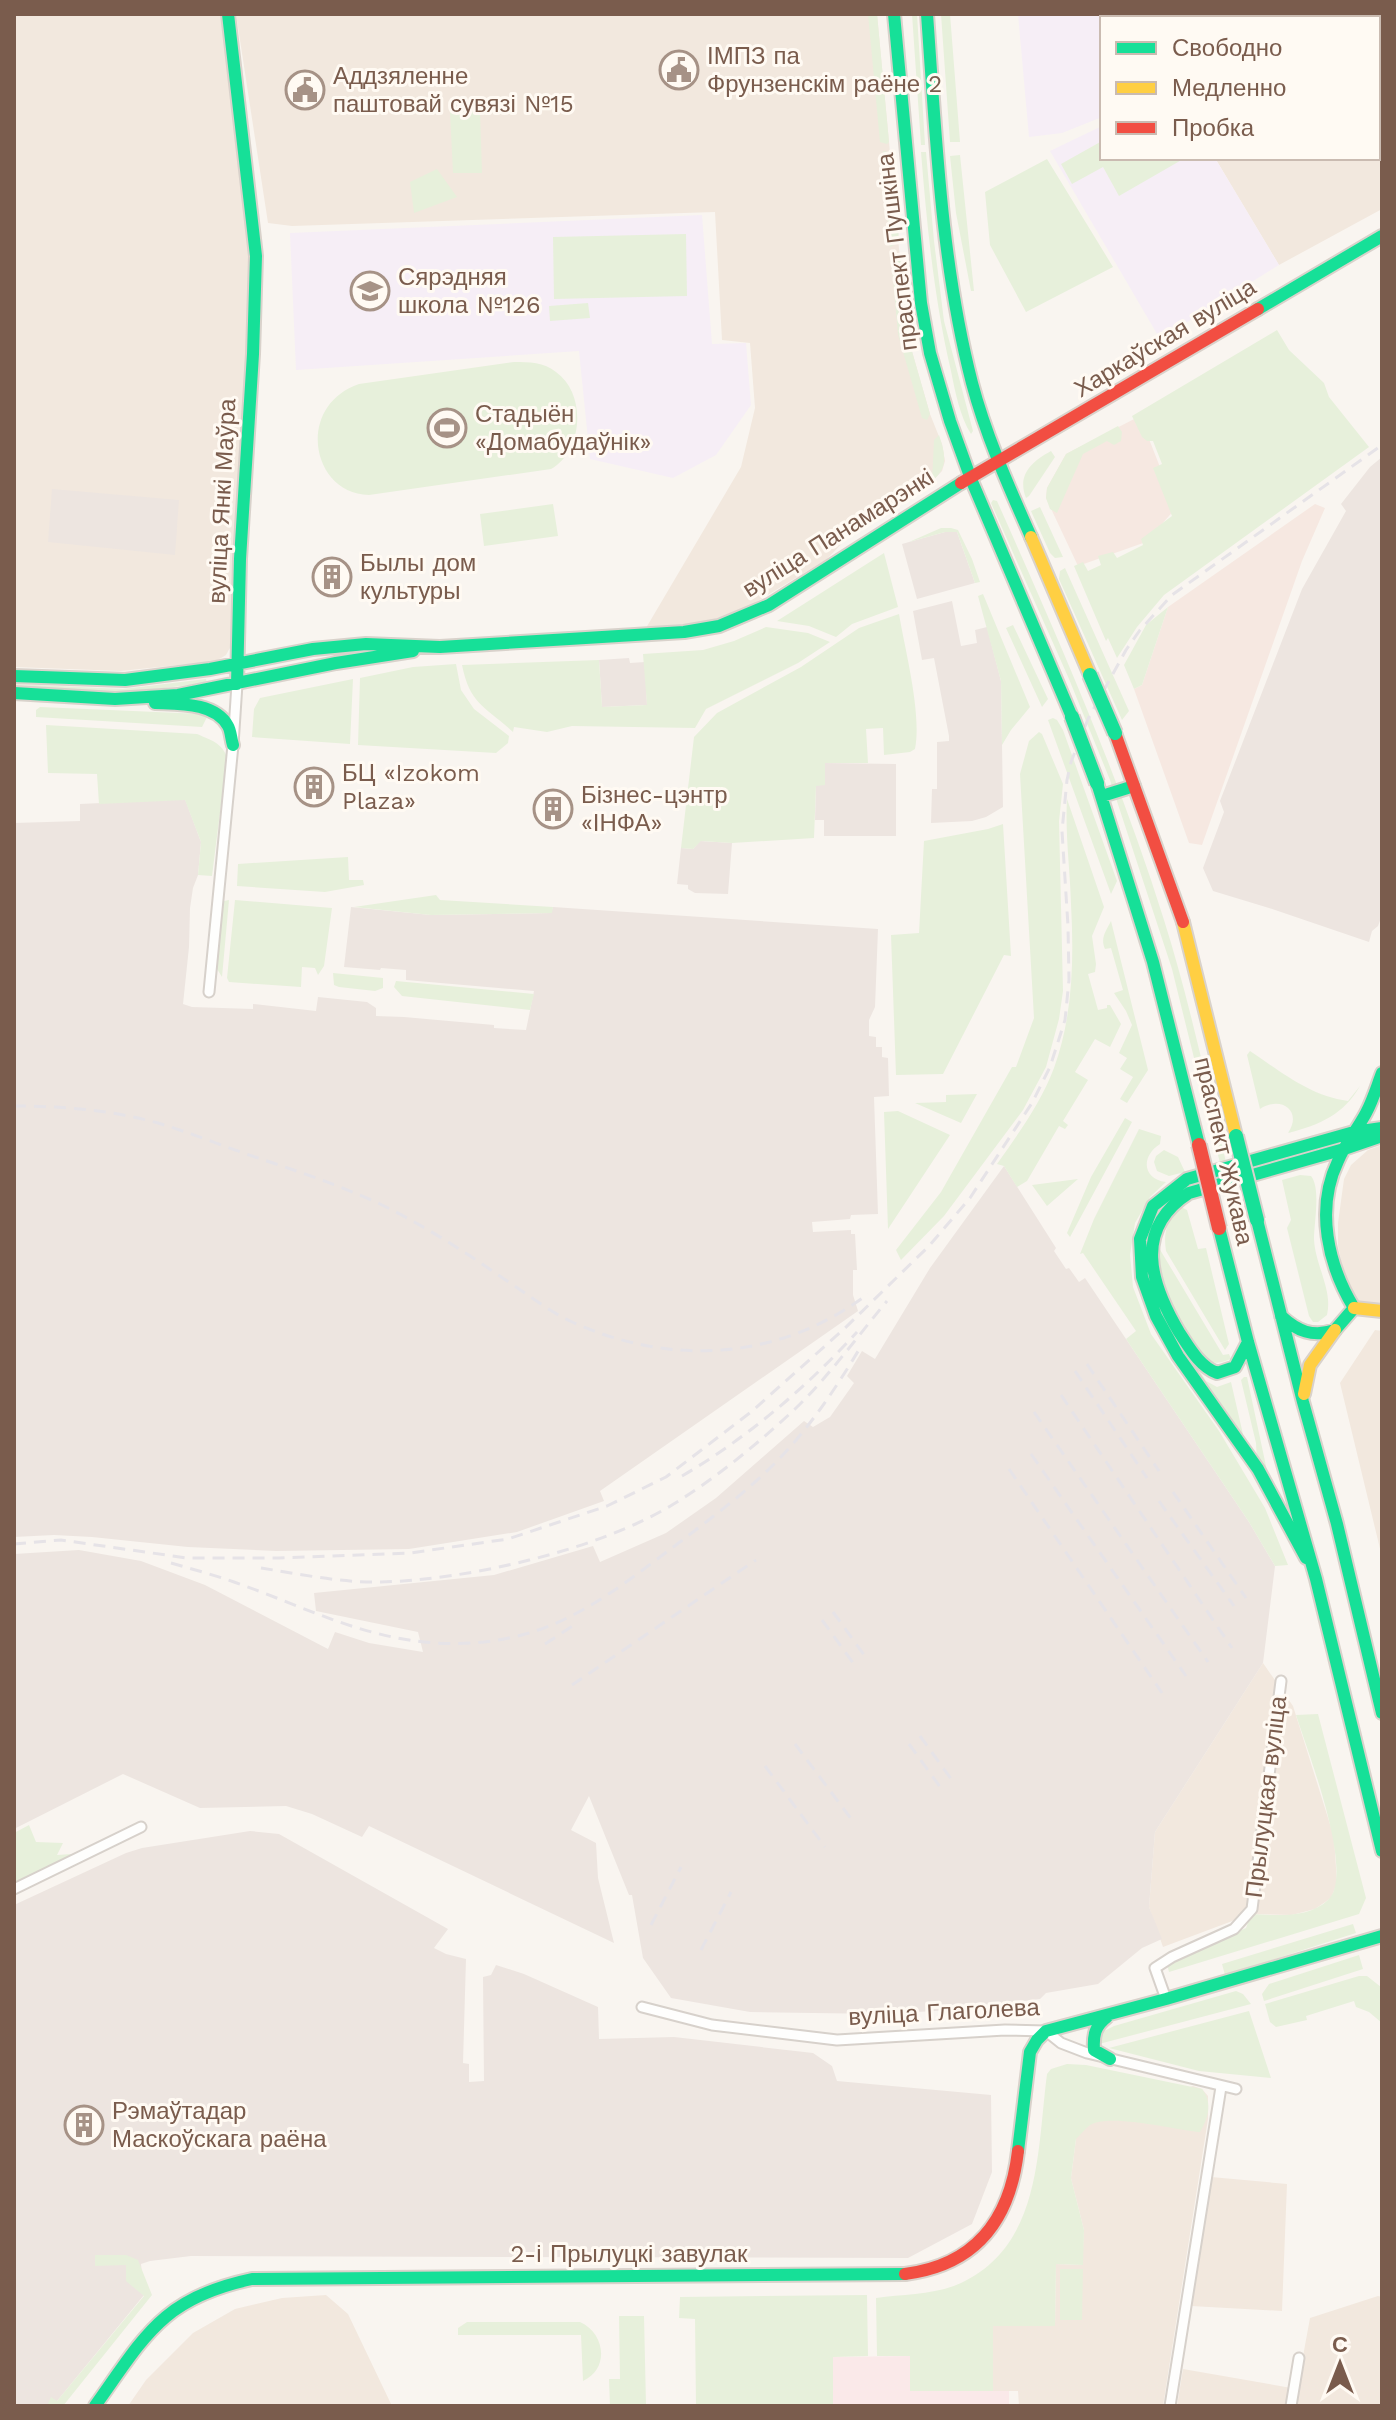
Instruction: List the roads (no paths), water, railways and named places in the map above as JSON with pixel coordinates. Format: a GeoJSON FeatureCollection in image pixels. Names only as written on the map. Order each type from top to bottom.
{"type":"FeatureCollection","features":[{"type":"Feature","properties":{"kind":"main road","name":"вуліца Янкі Маўра"},"geometry":{"type":"LineString","coordinates":[[228,14],[256,256],[250,416],[240,559],[237,684]]}},
{"type":"Feature","properties":{"kind":"main road","name":"праспект Пушкіна"},"geometry":{"type":"LineString","coordinates":[[894,14],[921,303],[930,353],[971,479]]}},
{"type":"Feature","properties":{"kind":"main road"},"geometry":{"type":"LineString","coordinates":[[927,14],[937,146],[961,328],[981,411],[1000,462]]}},
{"type":"Feature","properties":{"kind":"main road","name":"Харкаўская вуліца"},"geometry":{"type":"LineString","coordinates":[[971,479],[1382,236]]}},
{"type":"Feature","properties":{"kind":"main road","name":"праспект Жукава"},"geometry":{"type":"LineString","coordinates":[[1000,462],[1115,733],[1186,931],[1382,1713]]}},
{"type":"Feature","properties":{"kind":"main road","name":"вуліца Панамарэнкі"},"geometry":{"type":"LineString","coordinates":[[14,693],[115,699],[178,695],[336,663],[440,647],[684,632],[719,626],[769,605],[930,501],[971,479]]}},
{"type":"Feature","properties":{"kind":"main road","name":"праспект Жукава"},"geometry":{"type":"LineString","coordinates":[[971,479],[1072,717],[1149,942],[1248,1342],[1316,1579],[1382,1851]]}},
{"type":"Feature","properties":{"kind":"main road","name":"вуліца Панамарэнкі"},"geometry":{"type":"LineString","coordinates":[[14,676],[125,680],[326,647],[366,644],[440,647]]}},
{"type":"Feature","properties":{"kind":"main road"},"geometry":{"type":"LineString","coordinates":[[115,699],[199,707],[213,712],[227,725],[233,745]]}},
{"type":"Feature","properties":{"kind":"main road"},"geometry":{"type":"LineString","coordinates":[[1099,790],[1134,786]]}},
{"type":"Feature","properties":{"kind":"main road"},"geometry":{"type":"LineString","coordinates":[[1380,1080],[1382,1103]]}},
{"type":"Feature","properties":{"kind":"main road"},"geometry":{"type":"LineString","coordinates":[[1354,1308],[1339,1281],[1328,1241],[1326,1215],[1333,1171],[1380,1080]]}},
{"type":"Feature","properties":{"kind":"main road"},"geometry":{"type":"LineString","coordinates":[[1316,1579],[1275,1496],[1157,1322],[1138,1253],[1142,1230],[1152,1207],[1169,1189],[1187,1179],[1354,1132],[1382,1128]]}},
{"type":"Feature","properties":{"kind":"main road"},"geometry":{"type":"LineString","coordinates":[[1248,1342],[1235,1367],[1217,1373],[1205,1367],[1184,1339],[1161,1297],[1152,1260],[1154,1232],[1169,1207],[1189,1193],[1382,1136]]}},
{"type":"Feature","properties":{"kind":"main road"},"geometry":{"type":"LineString","coordinates":[[1326,1141],[1335,1141],[1344,1149]]}},
{"type":"Feature","properties":{"kind":"main road"},"geometry":{"type":"LineString","coordinates":[[1317,1157],[1330,1164],[1333,1171]]}},
{"type":"Feature","properties":{"kind":"main road"},"geometry":{"type":"LineString","coordinates":[[1354,1308],[1382,1311]]}},
{"type":"Feature","properties":{"kind":"main road"},"geometry":{"type":"LineString","coordinates":[[1303,1402],[1310,1365],[1354,1308]]}},
{"type":"Feature","properties":{"kind":"main road"},"geometry":{"type":"LineString","coordinates":[[1281,1316],[1306,1333],[1321,1335],[1335,1330]]}},
{"type":"Feature","properties":{"kind":"main road","name":"вуліца Глаголева"},"geometry":{"type":"LineString","coordinates":[[1046,2031],[1382,1936]]}},
{"type":"Feature","properties":{"kind":"main road"},"geometry":{"type":"LineString","coordinates":[[1110,2059],[1094,2050],[1092,2036],[1100,2021],[1113,2013]]}},
{"type":"Feature","properties":{"kind":"main road","name":"2-і Прылуцкі завулак"},"geometry":{"type":"LineString","coordinates":[[95,2406],[165,2317],[225,2284],[252,2279],[871,2276],[909,2274],[947,2264],[978,2243],[994,2227],[1004,2208],[1016,2170],[1030,2052],[1046,2031]]}},
{"type":"Feature","properties":{"kind":"street","name":"вуліца Янкі Маўра"},"geometry":{"type":"LineString","coordinates":[[209,992],[237,684]]}},
{"type":"Feature","properties":{"kind":"street","name":"Прылуцкая вуліца"},"geometry":{"type":"LineString","coordinates":[[1166,1999],[1155,1968],[1234,1929],[1252,1909],[1281,1681]]}},
{"type":"Feature","properties":{"kind":"street"},"geometry":{"type":"LineString","coordinates":[[14,1889],[141,1827]]}},
{"type":"Feature","properties":{"kind":"street","name":"вуліца Глаголева"},"geometry":{"type":"LineString","coordinates":[[642,2007],[712,2025],[837,2040],[1005,2030],[1046,2031]]}},
{"type":"Feature","properties":{"kind":"street"},"geometry":{"type":"LineString","coordinates":[[1046,2031],[1061,2043],[1110,2059],[1236,2089]]}},
{"type":"Feature","properties":{"kind":"street"},"geometry":{"type":"LineString","coordinates":[[1170,2406],[1221,2087]]}},
{"type":"Feature","properties":{"kind":"street"},"geometry":{"type":"LineString","coordinates":[[1291,2406],[1299,2358]]}},
{"type":"Feature","properties":{"kind":"railway"},"geometry":{"type":"LineString","coordinates":[[14,1544],[61,1540],[187,1558],[279,1558],[410,1553],[508,1539],[607,1506],[666,1477],[751,1412],[844,1329],[929,1246],[970,1198],[1032,1103],[1050,1067],[1065,1020],[1069,980],[1062,831],[1067,780],[1088,719],[1126,650],[1172,595],[1382,445]]}},
{"type":"Feature","properties":{"kind":"railway"},"geometry":{"type":"LineString","coordinates":[[14,1106],[86,1110],[158,1123],[334,1184],[428,1230],[561,1317],[608,1336],[646,1346],[723,1350],[761,1344],[798,1333],[834,1316],[868,1294]]}},
{"type":"Feature","properties":{"kind":"railway"},"geometry":{"type":"LineString","coordinates":[[261,1568],[366,1582],[415,1580],[531,1560],[607,1536],[672,1505],[737,1460],[820,1383],[887,1301]]}},
{"type":"Feature","properties":{"kind":"railway"},"geometry":{"type":"LineString","coordinates":[[682,1476],[730,1445],[775,1410],[857,1332]]}},
{"type":"Feature","properties":{"kind":"railway"},"geometry":{"type":"LineString","coordinates":[[171,1563],[382,1635],[436,1643],[469,1643],[535,1631],[565,1619],[608,1594],[754,1483],[812,1421],[860,1348]]}},
{"type":"Feature","properties":{"kind":"railway"},"geometry":{"type":"LineString","coordinates":[[1087,1364],[1159,1471]]}},
{"type":"Feature","properties":{"kind":"railway"},"geometry":{"type":"LineString","coordinates":[[1075,1371],[1147,1478]]}},
{"type":"Feature","properties":{"kind":"railway"},"geometry":{"type":"LineString","coordinates":[[1061,1395],[1232,1648]]}},
{"type":"Feature","properties":{"kind":"railway"},"geometry":{"type":"LineString","coordinates":[[1034,1412],[1208,1662]]}},
{"type":"Feature","properties":{"kind":"railway"},"geometry":{"type":"LineString","coordinates":[[1031,1454],[1186,1676]]}},
{"type":"Feature","properties":{"kind":"railway"},"geometry":{"type":"LineString","coordinates":[[1009,1469],[1162,1693]]}},
{"type":"Feature","properties":{"kind":"railway"},"geometry":{"type":"LineString","coordinates":[[1173,1492],[1246,1598]]}},
{"type":"Feature","properties":{"kind":"railway"},"geometry":{"type":"LineString","coordinates":[[1159,1501],[1234,1606]]}},
{"type":"Feature","properties":{"kind":"railway"},"geometry":{"type":"LineString","coordinates":[[572,1685],[756,1560]]}},
{"type":"Feature","properties":{"kind":"railway"},"geometry":{"type":"LineString","coordinates":[[833,1612],[867,1659]]}},
{"type":"Feature","properties":{"kind":"railway"},"geometry":{"type":"LineString","coordinates":[[822,1620],[856,1667]]}},
{"type":"Feature","properties":{"kind":"railway"},"geometry":{"type":"LineString","coordinates":[[545,1644],[577,1623]]}},
{"type":"Feature","properties":{"kind":"railway"},"geometry":{"type":"LineString","coordinates":[[920,1736],[954,1783]]}},
{"type":"Feature","properties":{"kind":"railway"},"geometry":{"type":"LineString","coordinates":[[795,1744],[855,1824]]}},
{"type":"Feature","properties":{"kind":"railway"},"geometry":{"type":"LineString","coordinates":[[909,1744],[943,1791]]}},
{"type":"Feature","properties":{"kind":"railway"},"geometry":{"type":"LineString","coordinates":[[765,1766],[825,1847]]}},
{"type":"Feature","properties":{"kind":"railway"},"geometry":{"type":"LineString","coordinates":[[651,1925],[681,1867]]}},
{"type":"Feature","properties":{"kind":"railway"},"geometry":{"type":"LineString","coordinates":[[701,1950],[731,1892]]}},
{"type":"Feature","properties":{"kind":"place","name":"ІМПЗ па Фрунзенскім раёне 2"},"geometry":{"type":"Point","coordinates":[679,70]}},
{"type":"Feature","properties":{"kind":"place","name":"Аддзяленне паштовай сувязі №15"},"geometry":{"type":"Point","coordinates":[305,90]}},
{"type":"Feature","properties":{"kind":"place","name":"Сярэдняя школа №126"},"geometry":{"type":"Point","coordinates":[370,291]}},
{"type":"Feature","properties":{"kind":"place","name":"Стадыён «Домабудаўнік»"},"geometry":{"type":"Point","coordinates":[447,428]}},
{"type":"Feature","properties":{"kind":"place","name":"Былы дом культуры"},"geometry":{"type":"Point","coordinates":[332,577]}},
{"type":"Feature","properties":{"kind":"place","name":"БЦ «Izokom Plaza»"},"geometry":{"type":"Point","coordinates":[314,787]}},
{"type":"Feature","properties":{"kind":"place","name":"Бізнес-цэнтр «ІНФА»"},"geometry":{"type":"Point","coordinates":[553,809]}},
{"type":"Feature","properties":{"kind":"place","name":"Рэмаўтадар Маскоўскага раёна"},"geometry":{"type":"Point","coordinates":[84,2125]}}]}
